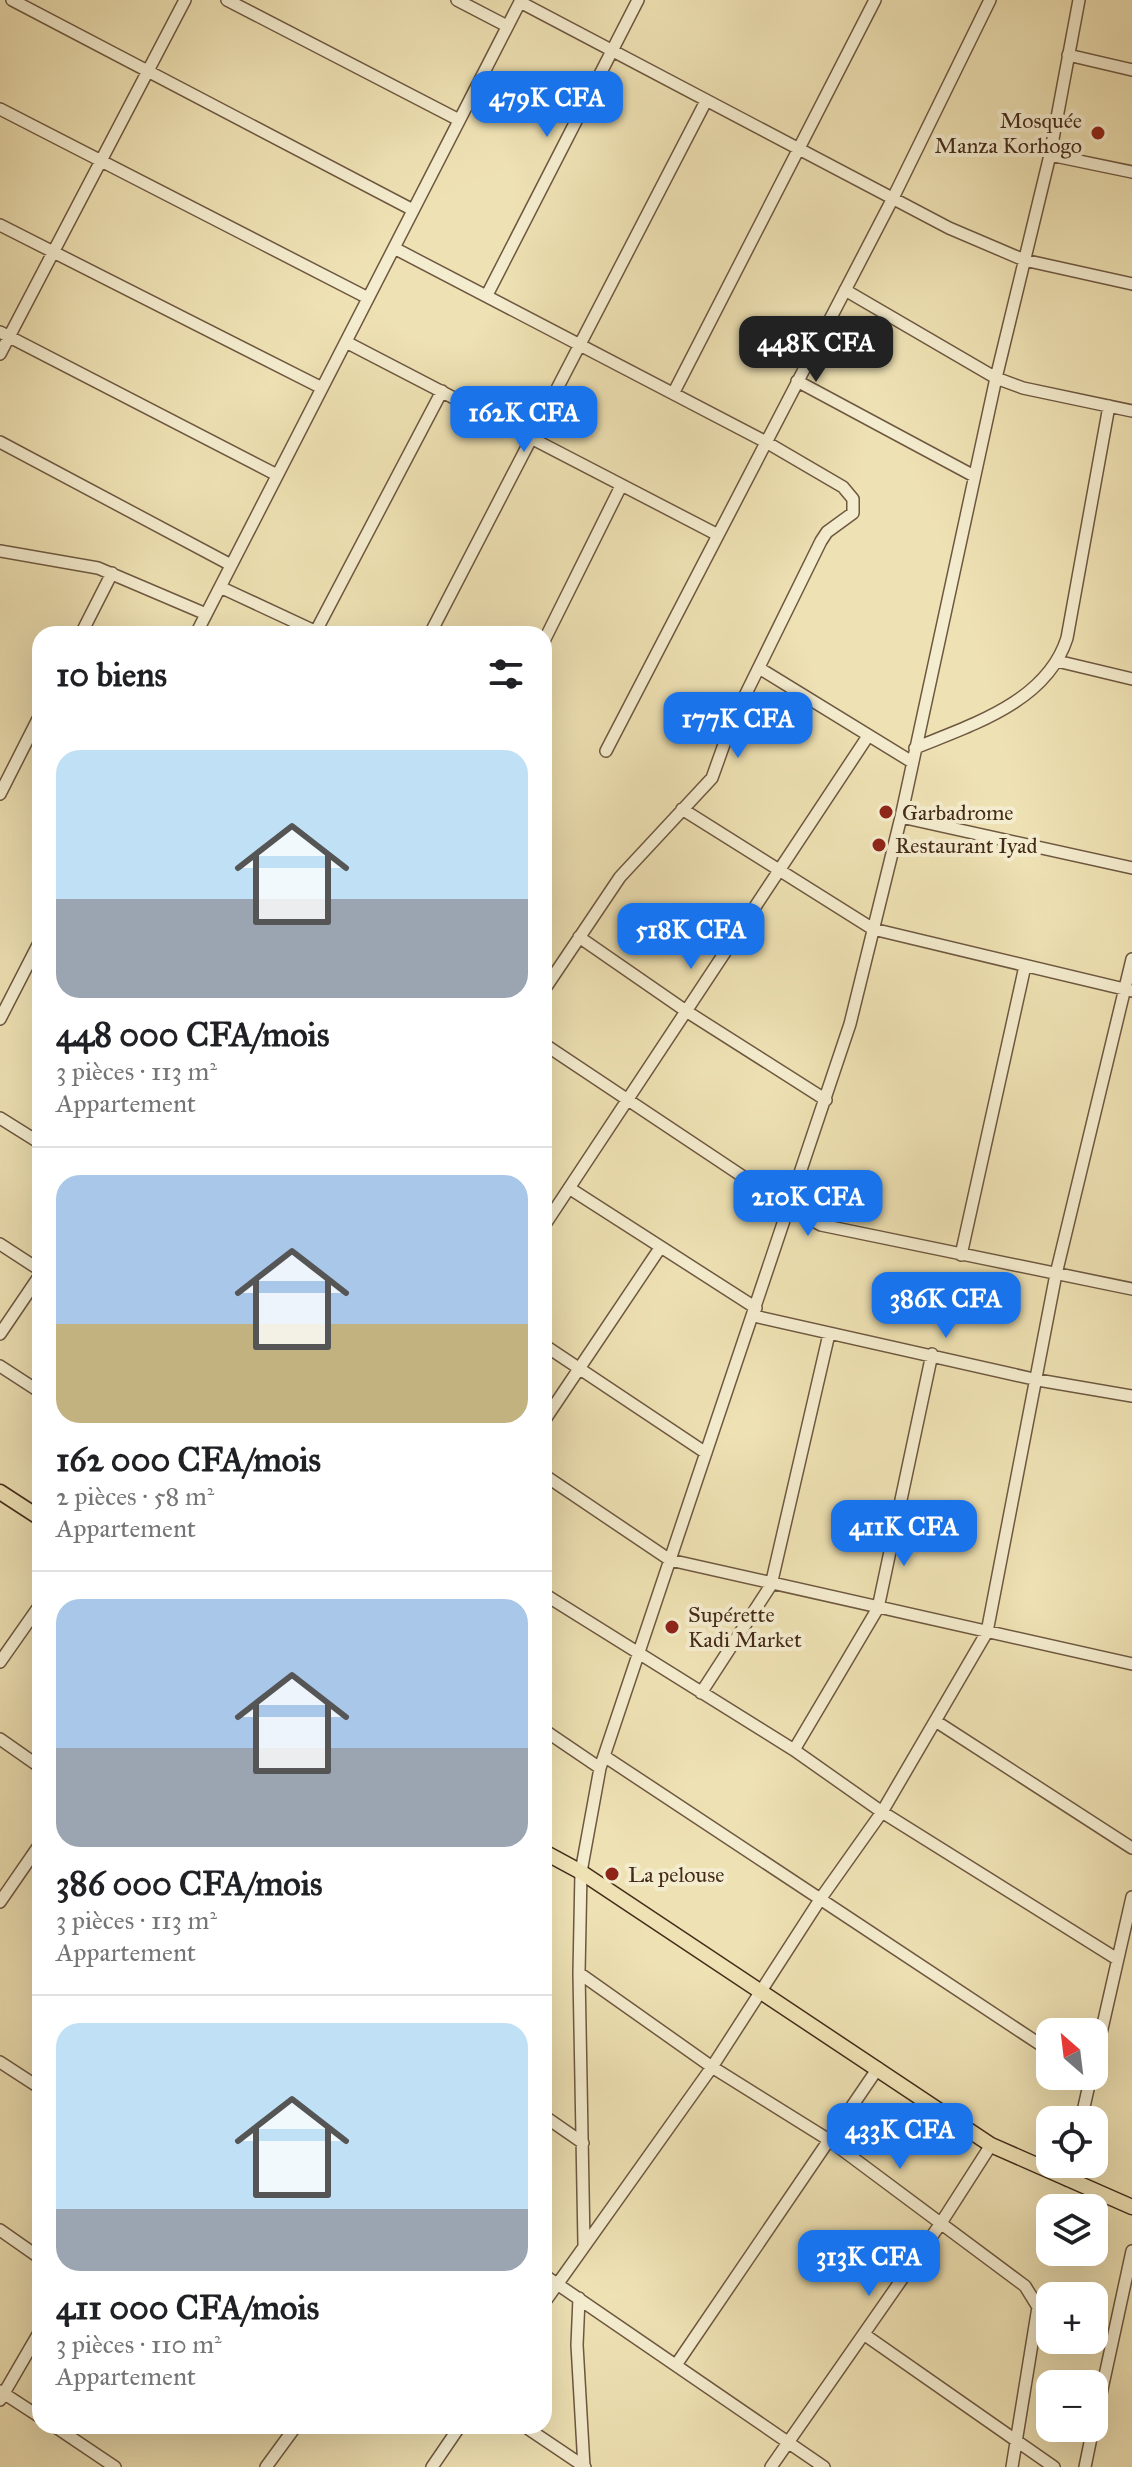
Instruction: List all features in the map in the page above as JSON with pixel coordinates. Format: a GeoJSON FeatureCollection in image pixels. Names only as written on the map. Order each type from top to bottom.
{"type":"FeatureCollection","features":[{"type":"Feature","properties":{"kind":"main road"},"geometry":{"type":"LineString","coordinates":[[1,1493],[32,1513]]}},
{"type":"Feature","properties":{"kind":"main road"},"geometry":{"type":"LineString","coordinates":[[552,1856],[581,1872],[991,2145],[1132,2207]]}},
{"type":"Feature","properties":{"kind":"street"},"geometry":{"type":"LineString","coordinates":[[12,0],[413,210]]}},
{"type":"Feature","properties":{"kind":"street"},"geometry":{"type":"LineString","coordinates":[[0,354],[4,334],[53,252],[185,0]]}},
{"type":"Feature","properties":{"kind":"street"},"geometry":{"type":"LineString","coordinates":[[227,0],[459,120]]}},
{"type":"Feature","properties":{"kind":"street"},"geometry":{"type":"LineString","coordinates":[[457,0],[507,26]]}},
{"type":"Feature","properties":{"kind":"street"},"geometry":{"type":"LineString","coordinates":[[487,295],[638,0]]}},
{"type":"Feature","properties":{"kind":"street"},"geometry":{"type":"LineString","coordinates":[[674,392],[875,0]]}},
{"type":"Feature","properties":{"kind":"street"},"geometry":{"type":"LineString","coordinates":[[606,751],[893,198],[990,0]]}},
{"type":"Feature","properties":{"kind":"street"},"geometry":{"type":"LineString","coordinates":[[584,2244],[579,1973],[581,1872],[600,1768],[850,1024],[901,817],[996,378],[1050,155],[1079,0]]}},
{"type":"Feature","properties":{"kind":"street"},"geometry":{"type":"LineString","coordinates":[[200,626],[520,1],[949,228],[1024,260],[1132,284]]}},
{"type":"Feature","properties":{"kind":"street"},"geometry":{"type":"LineString","coordinates":[[1068,55],[1132,70]]}},
{"type":"Feature","properties":{"kind":"street"},"geometry":{"type":"LineString","coordinates":[[434,626],[706,101]]}},
{"type":"Feature","properties":{"kind":"street"},"geometry":{"type":"LineString","coordinates":[[0,109],[368,298]]}},
{"type":"Feature","properties":{"kind":"street"},"geometry":{"type":"LineString","coordinates":[[1050,155],[1132,172]]}},
{"type":"Feature","properties":{"kind":"street"},"geometry":{"type":"LineString","coordinates":[[0,225],[322,388]]}},
{"type":"Feature","properties":{"kind":"street"},"geometry":{"type":"LineString","coordinates":[[394,248],[766,442],[843,487],[854,506],[847,519],[827,532],[821,541],[732,722],[712,778],[620,877],[552,978]]}},
{"type":"Feature","properties":{"kind":"street"},"geometry":{"type":"LineString","coordinates":[[845,290],[996,378],[1132,411]]}},
{"type":"Feature","properties":{"kind":"street"},"geometry":{"type":"LineString","coordinates":[[4,334],[277,475]]}},
{"type":"Feature","properties":{"kind":"street"},"geometry":{"type":"LineString","coordinates":[[346,342],[718,535]]}},
{"type":"Feature","properties":{"kind":"street"},"geometry":{"type":"LineString","coordinates":[[797,381],[974,476]]}},
{"type":"Feature","properties":{"kind":"street"},"geometry":{"type":"LineString","coordinates":[[323,626],[442,391]]}},
{"type":"Feature","properties":{"kind":"street"},"geometry":{"type":"LineString","coordinates":[[915,748],[997,712],[1037,684],[1057,661],[1067,638],[1109,406]]}},
{"type":"Feature","properties":{"kind":"street"},"geometry":{"type":"LineString","coordinates":[[0,442],[231,565]]}},
{"type":"Feature","properties":{"kind":"street"},"geometry":{"type":"LineString","coordinates":[[551,626],[621,486]]}},
{"type":"Feature","properties":{"kind":"street"},"geometry":{"type":"LineString","coordinates":[[0,558],[0,551],[112,573],[206,614]]}},
{"type":"Feature","properties":{"kind":"street"},"geometry":{"type":"LineString","coordinates":[[85,626],[112,573]]}},
{"type":"Feature","properties":{"kind":"street"},"geometry":{"type":"LineString","coordinates":[[220,587],[304,626]]}},
{"type":"Feature","properties":{"kind":"street"},"geometry":{"type":"LineString","coordinates":[[1057,661],[1132,679]]}},
{"type":"Feature","properties":{"kind":"street"},"geometry":{"type":"LineString","coordinates":[[759,668],[912,762]]}},
{"type":"Feature","properties":{"kind":"street"},"geometry":{"type":"LineString","coordinates":[[0,794],[32,731]]}},
{"type":"Feature","properties":{"kind":"street"},"geometry":{"type":"LineString","coordinates":[[552,1214],[868,736]]}},
{"type":"Feature","properties":{"kind":"street"},"geometry":{"type":"LineString","coordinates":[[682,809],[873,929],[1128,990]]}},
{"type":"Feature","properties":{"kind":"street"},"geometry":{"type":"LineString","coordinates":[[901,817],[1132,868]]}},
{"type":"Feature","properties":{"kind":"street"},"geometry":{"type":"LineString","coordinates":[[579,937],[686,1011],[826,1100]]}},
{"type":"Feature","properties":{"kind":"street"},"geometry":{"type":"LineString","coordinates":[[0,1019],[32,957]]}},
{"type":"Feature","properties":{"kind":"street"},"geometry":{"type":"LineString","coordinates":[[552,2291],[712,2067],[821,1898],[882,1812],[987,1632],[1056,1274],[1128,990],[1132,959]]}},
{"type":"Feature","properties":{"kind":"street"},"geometry":{"type":"LineString","coordinates":[[961,1255],[1025,966]]}},
{"type":"Feature","properties":{"kind":"street"},"geometry":{"type":"LineString","coordinates":[[552,1049],[790,1208],[839,1230],[1132,1289]]}},
{"type":"Feature","properties":{"kind":"street"},"geometry":{"type":"LineString","coordinates":[[0,1118],[32,1138]]}},
{"type":"Feature","properties":{"kind":"street"},"geometry":{"type":"LineString","coordinates":[[569,1188],[755,1312],[829,1334],[932,1354],[1038,1380],[1132,1396]]}},
{"type":"Feature","properties":{"kind":"street"},"geometry":{"type":"LineString","coordinates":[[0,1244],[32,1266]]}},
{"type":"Feature","properties":{"kind":"street"},"geometry":{"type":"LineString","coordinates":[[552,1409],[660,1248]]}},
{"type":"Feature","properties":{"kind":"street"},"geometry":{"type":"LineString","coordinates":[[0,1334],[32,1284]]}},
{"type":"Feature","properties":{"kind":"street"},"geometry":{"type":"LineString","coordinates":[[701,1693],[771,1585],[829,1334]]}},
{"type":"Feature","properties":{"kind":"street"},"geometry":{"type":"LineString","coordinates":[[552,1351],[706,1453]]}},
{"type":"Feature","properties":{"kind":"street"},"geometry":{"type":"LineString","coordinates":[[794,1750],[878,1608],[932,1354]]}},
{"type":"Feature","properties":{"kind":"street"},"geometry":{"type":"LineString","coordinates":[[0,1366],[32,1387]]}},
{"type":"Feature","properties":{"kind":"street"},"geometry":{"type":"LineString","coordinates":[[552,1480],[670,1560],[1132,1664]]}},
{"type":"Feature","properties":{"kind":"street"},"geometry":{"type":"LineString","coordinates":[[552,1599],[794,1750],[882,1812],[1117,1959]]}},
{"type":"Feature","properties":{"kind":"street"},"geometry":{"type":"LineString","coordinates":[[0,1662],[32,1616]]}},
{"type":"Feature","properties":{"kind":"street"},"geometry":{"type":"LineString","coordinates":[[937,1722],[1132,1848]]}},
{"type":"Feature","properties":{"kind":"street"},"geometry":{"type":"LineString","coordinates":[[552,1735],[600,1768]]}},
{"type":"Feature","properties":{"kind":"street"},"geometry":{"type":"LineString","coordinates":[[0,1739],[32,1761]]}},
{"type":"Feature","properties":{"kind":"street"},"geometry":{"type":"LineString","coordinates":[[604,1756],[1036,2042]]}},
{"type":"Feature","properties":{"kind":"street"},"geometry":{"type":"LineString","coordinates":[[0,1902],[32,1856]]}},
{"type":"Feature","properties":{"kind":"street"},"geometry":{"type":"LineString","coordinates":[[1104,2018],[1132,1897]]}},
{"type":"Feature","properties":{"kind":"street"},"geometry":{"type":"LineString","coordinates":[[579,1973],[712,2067],[829,2140],[1025,2286],[1038,2307],[1012,2467]]}},
{"type":"Feature","properties":{"kind":"street"},"geometry":{"type":"LineString","coordinates":[[0,2062],[32,2083]]}},
{"type":"Feature","properties":{"kind":"street"},"geometry":{"type":"LineString","coordinates":[[676,2365],[878,2068]]}},
{"type":"Feature","properties":{"kind":"street"},"geometry":{"type":"LineString","coordinates":[[552,2122],[583,2143]]}},
{"type":"Feature","properties":{"kind":"street"},"geometry":{"type":"LineString","coordinates":[[771,2467],[865,2335],[991,2145]]}},
{"type":"Feature","properties":{"kind":"street"},"geometry":{"type":"LineString","coordinates":[[0,2230],[32,2252]]}},
{"type":"Feature","properties":{"kind":"street"},"geometry":{"type":"LineString","coordinates":[[1106,2370],[1132,2251]]}},
{"type":"Feature","properties":{"kind":"street"},"geometry":{"type":"LineString","coordinates":[[552,2281],[824,2467]]}},
{"type":"Feature","properties":{"kind":"street"},"geometry":{"type":"LineString","coordinates":[[579,2298],[584,2467]]}},
{"type":"Feature","properties":{"kind":"street"},"geometry":{"type":"LineString","coordinates":[[865,2335],[1054,2467]]}},
{"type":"Feature","properties":{"kind":"street"},"geometry":{"type":"LineString","coordinates":[[32,2344],[2,2395],[32,2412]]}},
{"type":"Feature","properties":{"kind":"street"},"geometry":{"type":"LineString","coordinates":[[66,2434],[115,2467]]}},
{"type":"Feature","properties":{"kind":"street"},"geometry":{"type":"LineString","coordinates":[[266,2467],[289,2434]]}},
{"type":"Feature","properties":{"kind":"street"},"geometry":{"type":"LineString","coordinates":[[432,2467],[455,2434]]}},
{"type":"Feature","properties":{"kind":"street"},"geometry":{"type":"LineString","coordinates":[[536,2434],[584,2467]]}},
{"type":"Feature","properties":{"kind":"street"},"geometry":{"type":"LineString","coordinates":[[1085,2467],[1091,2442]]}},
{"type":"Feature","properties":{"kind":"place","name":"Mosquée Manza Korhogo"},"geometry":{"type":"Point","coordinates":[1098,133]}},
{"type":"Feature","properties":{"kind":"place","name":"Garbadrome"},"geometry":{"type":"Point","coordinates":[886,812]}},
{"type":"Feature","properties":{"kind":"place","name":"Restaurant Iyad"},"geometry":{"type":"Point","coordinates":[879,845]}},
{"type":"Feature","properties":{"kind":"place","name":"Supérette Kadi Market"},"geometry":{"type":"Point","coordinates":[672,1627]}},
{"type":"Feature","properties":{"kind":"place","name":"La pelouse"},"geometry":{"type":"Point","coordinates":[612,1874]}}]}
